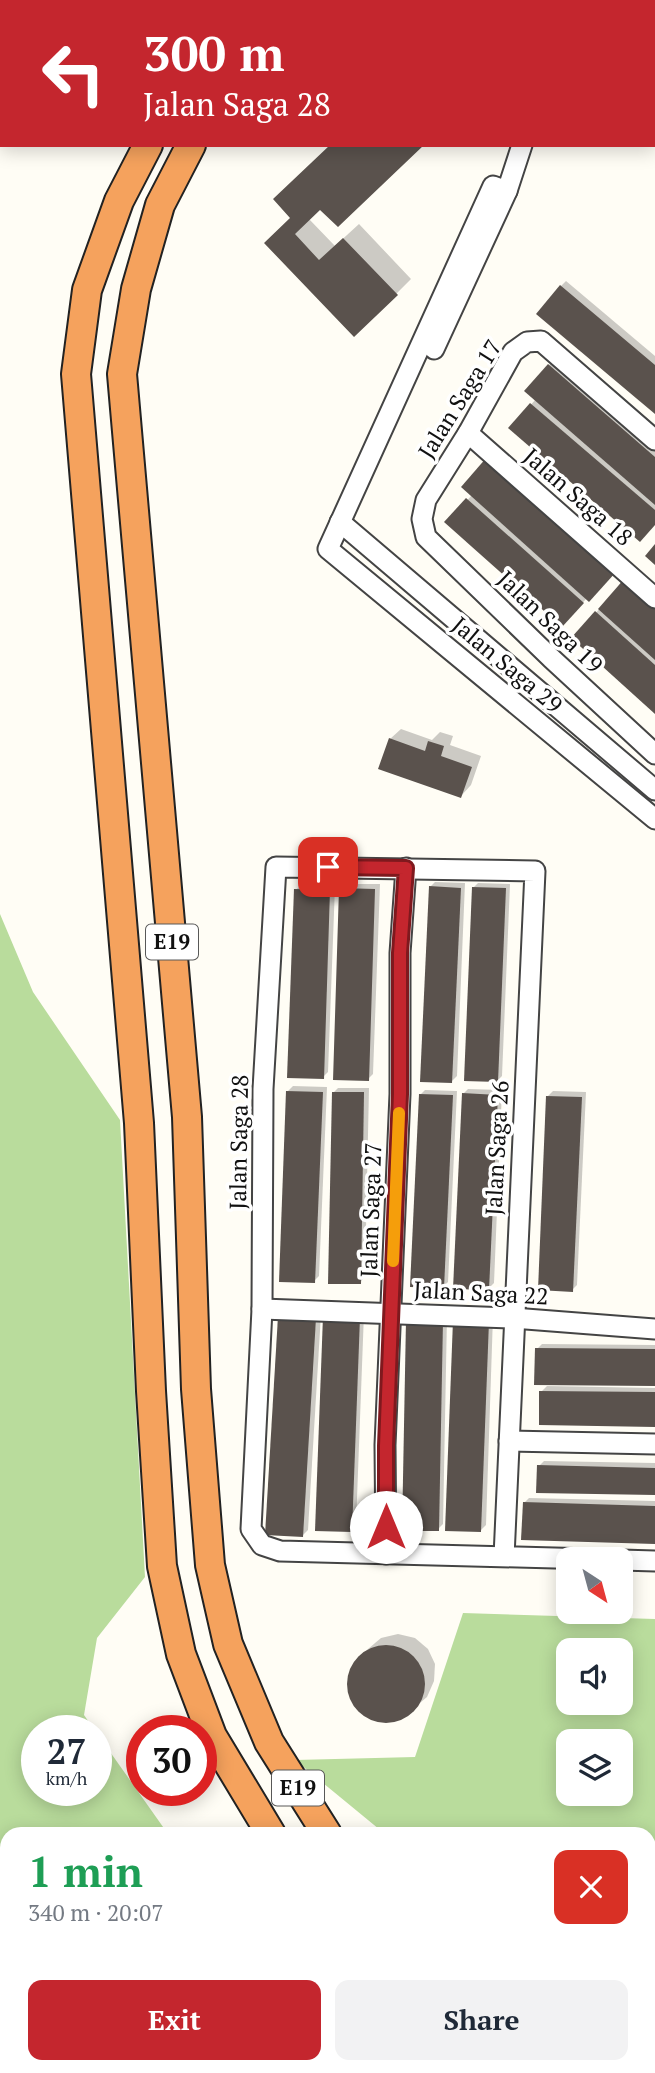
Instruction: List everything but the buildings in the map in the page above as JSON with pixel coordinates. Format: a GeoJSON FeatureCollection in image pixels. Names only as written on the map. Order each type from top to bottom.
{"type":"FeatureCollection","features":[{"type":"Feature","properties":{"kind":"highway","name":"E19"},"geometry":{"type":"LineString","coordinates":[[147,147],[119,201],[87,290],[76,374],[139,1123],[162,1566],[181,1654],[212,1736],[267,1827]]}},
{"type":"Feature","properties":{"kind":"highway","name":"E19"},"geometry":{"type":"LineString","coordinates":[[190,147],[160,205],[136,289],[122,374],[187,1117],[196,1389],[210,1565],[228,1644],[269,1742],[323,1827]]}},
{"type":"Feature","properties":{"kind":"street"},"geometry":{"type":"LineString","coordinates":[[345,527],[494,186],[506,191],[521,147]]}},
{"type":"Feature","properties":{"kind":"street","name":"Jalan Saga 17"},"geometry":{"type":"LineString","coordinates":[[422,519],[426,499],[468,433],[513,352],[527,342],[541,341],[655,440]]}},
{"type":"Feature","properties":{"kind":"street","name":"Jalan Saga 18"},"geometry":{"type":"LineString","coordinates":[[468,433],[655,598]]}},
{"type":"Feature","properties":{"kind":"street","name":"Jalan Saga 19"},"geometry":{"type":"LineString","coordinates":[[422,519],[426,537],[655,754]]}},
{"type":"Feature","properties":{"kind":"street","name":"Jalan Saga 29"},"geometry":{"type":"LineString","coordinates":[[655,790],[345,527],[333,553],[655,819]]}},
{"type":"Feature","properties":{"kind":"street","name":"Jalan Saga 28"},"geometry":{"type":"LineString","coordinates":[[386,1555],[280,1551],[262,1545],[251,1530],[262,1309],[263,1088],[276,867],[406,868]]}},
{"type":"Feature","properties":{"kind":"street","name":"Jalan Saga 27"},"geometry":{"type":"LineString","coordinates":[[386,1555],[386,1446],[400,1094],[400,953],[406,868]]}},
{"type":"Feature","properties":{"kind":"street","name":"Jalan Saga 26"},"geometry":{"type":"LineString","coordinates":[[406,868],[535,871],[504,1557]]}},
{"type":"Feature","properties":{"kind":"street","name":"Jalan Saga 22"},"geometry":{"type":"LineString","coordinates":[[262,1309],[513,1318],[655,1329]]}},
{"type":"Feature","properties":{"kind":"street"},"geometry":{"type":"LineString","coordinates":[[509,1441],[655,1444]]}},
{"type":"Feature","properties":{"kind":"street"},"geometry":{"type":"LineString","coordinates":[[386,1555],[556,1558]]}},
{"type":"Feature","properties":{"kind":"street"},"geometry":{"type":"LineString","coordinates":[[634,1560],[655,1561]]}},
{"type":"Feature","properties":{"kind":"green space"},"geometry":{"type":"Polygon","coordinates":[[[0,914],[33,992],[120,1120],[145,1577],[97,1638],[84,1715],[21,1715],[21,1806],[112,1806],[112,1755],[126,1774],[126,1806],[148,1806],[163,1827],[0,1827],[0,914]]]}},
{"type":"Feature","properties":{"kind":"green space"},"geometry":{"type":"Polygon","coordinates":[[[463,1613],[556,1616],[556,1624],[634,1624],[634,1618],[655,1619],[655,1827],[376,1827],[295,1760],[415,1757],[463,1613]]]}},
{"type":"Feature","properties":{"kind":"slow traffic"},"geometry":{"type":"LineString","coordinates":[[393,1261],[399,1113]]}},
{"type":"Feature","properties":{"kind":"route"},"geometry":{"type":"LineString","coordinates":[[328,867],[406,868],[400,953],[400,1094],[386,1446],[386,1527]]}}]}
